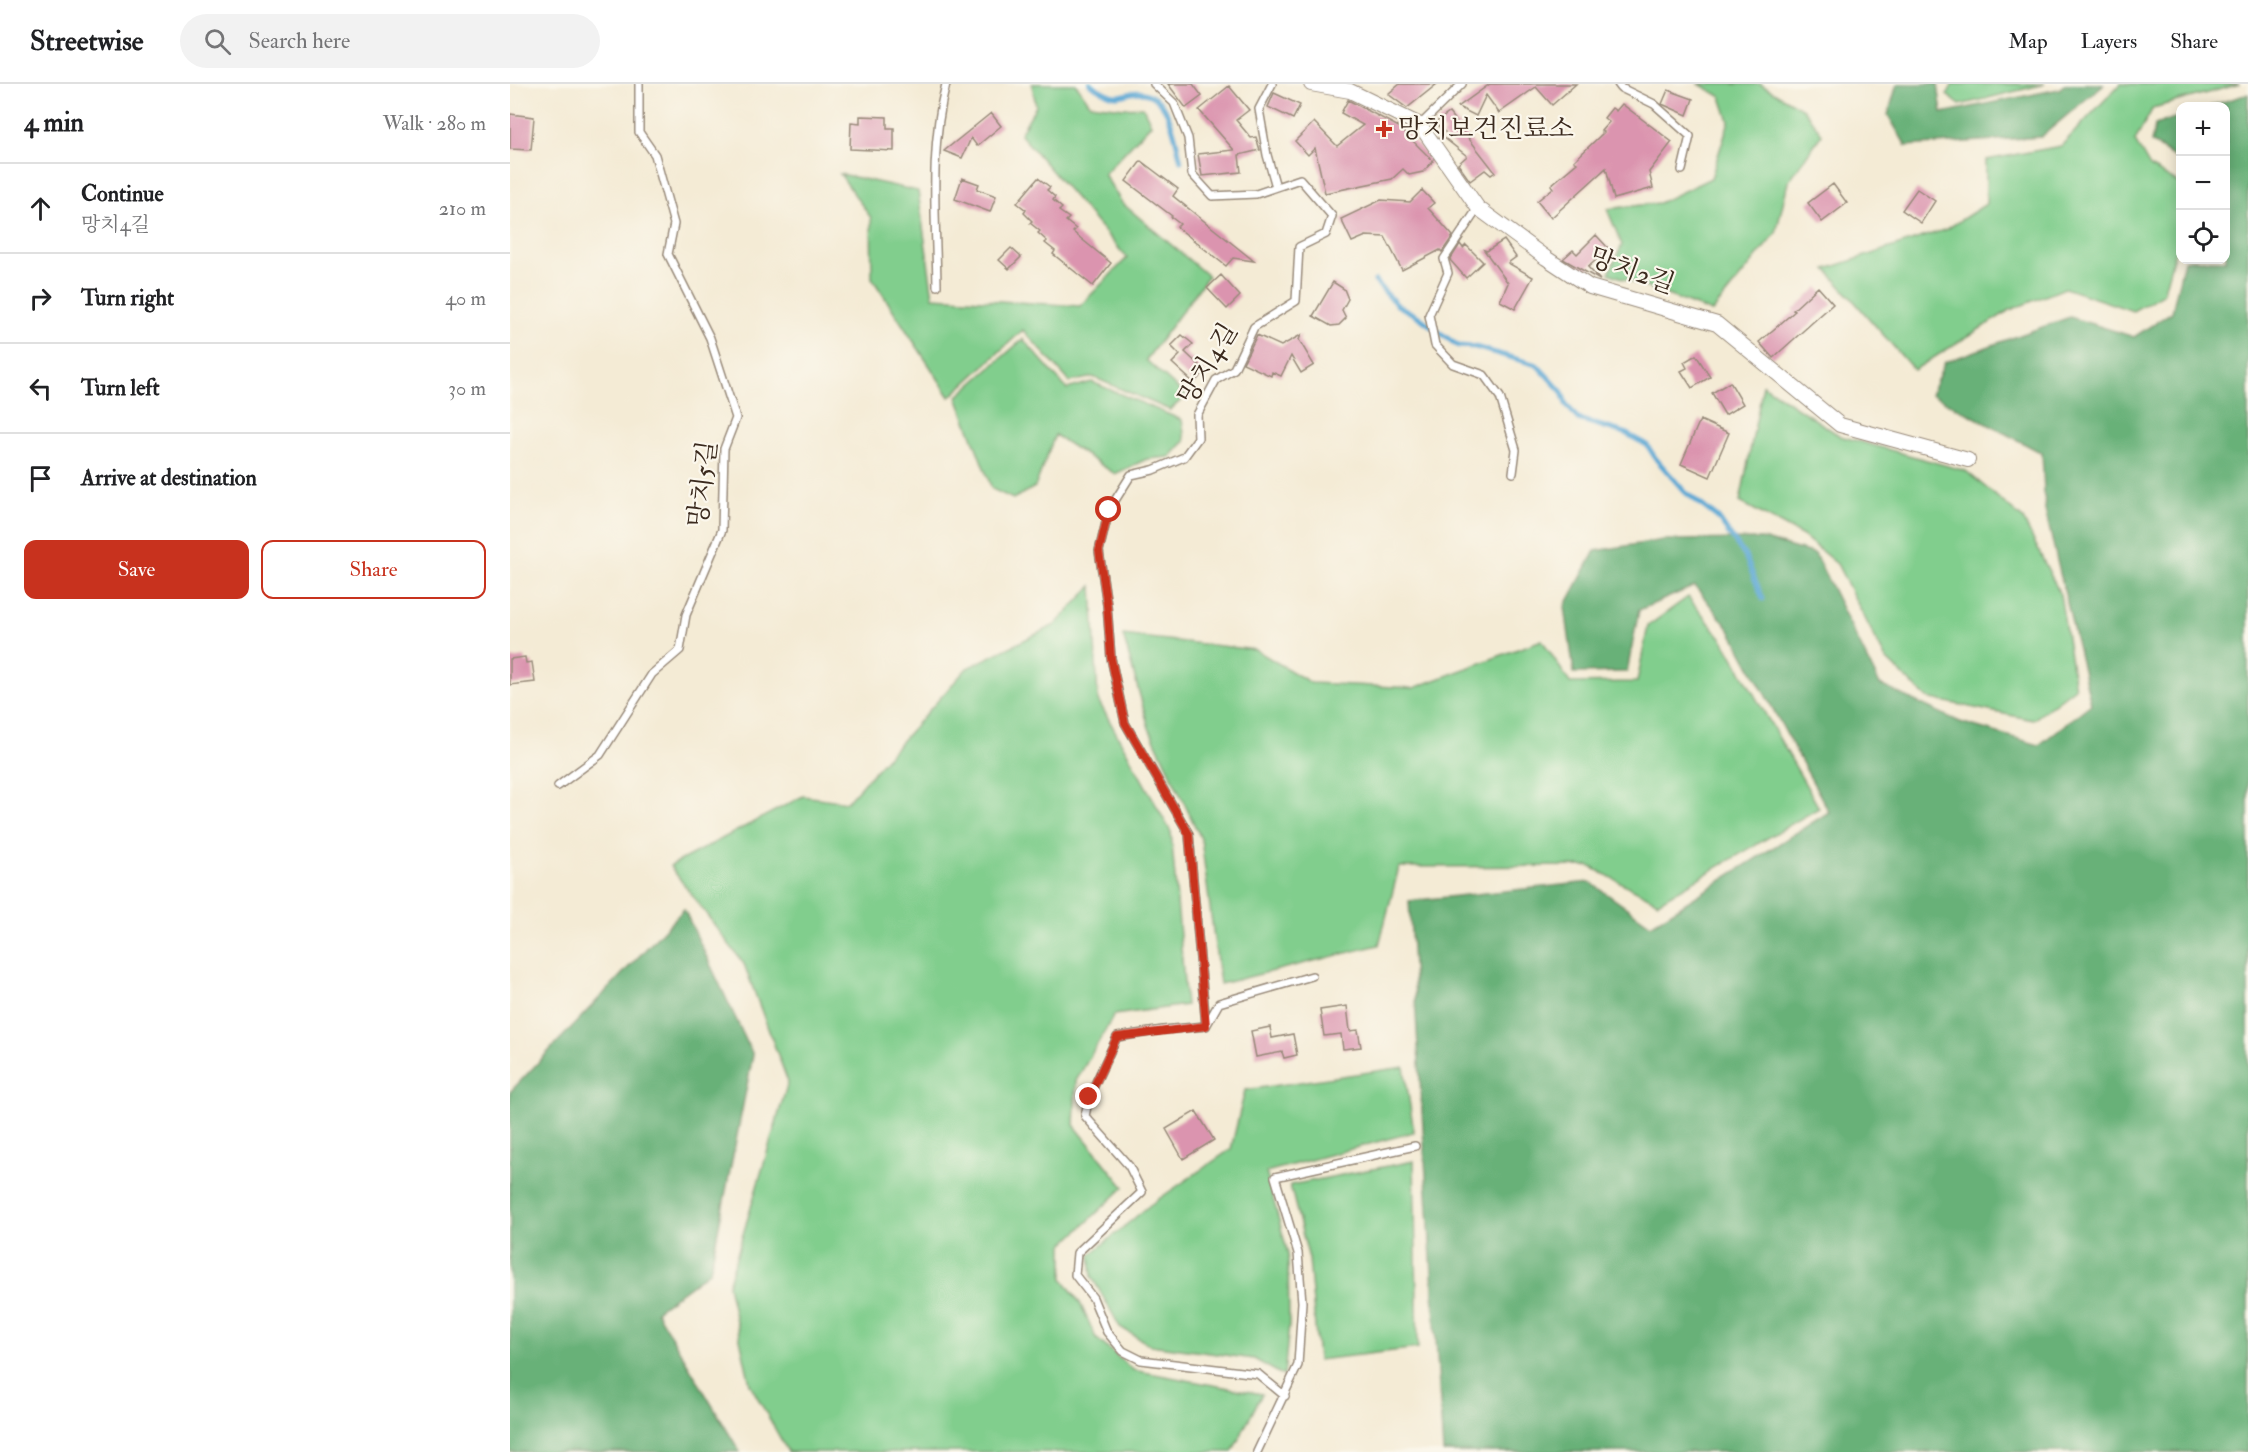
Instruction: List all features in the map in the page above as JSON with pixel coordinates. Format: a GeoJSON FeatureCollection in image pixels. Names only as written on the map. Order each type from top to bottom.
{"type":"FeatureCollection","features":[{"type":"Feature","properties":{"kind":"street","name":"망치2길"},"geometry":{"type":"LineString","coordinates":[[1311,84],[1350,91],[1420,125],[1478,208],[1590,287],[1717,324],[1840,425],[1968,460]]}},
{"type":"Feature","properties":{"kind":"lane","name":"망치5길"},"geometry":{"type":"LineString","coordinates":[[558,786],[600,755],[652,674],[680,650],[686,615],[722,530],[724,449],[736,418],[710,338],[668,254],[674,224],[655,155],[639,132],[639,84]]}},
{"type":"Feature","properties":{"kind":"lane"},"geometry":{"type":"LineString","coordinates":[[937,286],[934,158],[940,109],[946,84]]}},
{"type":"Feature","properties":{"kind":"lane","name":"망치4길"},"geometry":{"type":"LineString","coordinates":[[1154,84],[1174,104],[1188,138],[1192,174],[1212,195],[1256,194],[1300,179],[1332,216],[1326,234],[1299,247],[1296,300],[1254,327],[1234,369],[1216,380],[1197,415],[1198,438],[1184,457],[1153,470],[1131,475],[1109,510],[1099,551],[1107,605],[1111,658],[1125,723],[1189,834],[1206,1026]]}},
{"type":"Feature","properties":{"kind":"lane"},"geometry":{"type":"LineString","coordinates":[[1272,84],[1259,109],[1267,155],[1276,187]]}},
{"type":"Feature","properties":{"kind":"lane"},"geometry":{"type":"LineString","coordinates":[[1420,125],[1461,84]]}},
{"type":"Feature","properties":{"kind":"lane"},"geometry":{"type":"LineString","coordinates":[[1618,84],[1621,88],[1654,104],[1690,136],[1682,170]]}},
{"type":"Feature","properties":{"kind":"lane"},"geometry":{"type":"LineString","coordinates":[[1478,208],[1444,259],[1448,273],[1429,315],[1435,345],[1453,364],[1484,375],[1500,397],[1516,450],[1513,473]]}},
{"type":"Feature","properties":{"kind":"lane"},"geometry":{"type":"LineString","coordinates":[[1285,1396],[1258,1374],[1141,1360],[1123,1352],[1107,1332],[1093,1298],[1075,1275],[1077,1253],[1142,1192],[1129,1166],[1085,1116],[1089,1097],[1117,1037],[1206,1026],[1219,1003],[1312,976]]}},
{"type":"Feature","properties":{"kind":"lane"},"geometry":{"type":"LineString","coordinates":[[1257,1452],[1298,1365],[1302,1302],[1298,1253],[1275,1177],[1415,1146]]}},
{"type":"Feature","properties":{"kind":"green space"},"geometry":{"type":"Polygon","coordinates":[[[1032,84],[1076,84],[1090,104],[1124,108],[1143,107],[1151,124],[1104,174],[1122,203],[1208,276],[1146,360],[1186,396],[1170,410],[1093,377],[1070,382],[1023,330],[950,397],[872,278],[871,218],[840,174],[918,191],[933,297],[1080,306],[1127,258],[1020,134],[1036,106],[1032,84]]]}},
{"type":"Feature","properties":{"kind":"green space"},"geometry":{"type":"Polygon","coordinates":[[[1699,84],[1760,84],[1803,109],[1822,134],[1788,182],[1776,233],[1712,312],[1609,273],[1622,245],[1607,209],[1659,203],[1711,178],[1729,121],[1721,97],[1699,84]]]}},
{"type":"Feature","properties":{"kind":"green space"},"geometry":{"type":"Polygon","coordinates":[[[1897,84],[1938,84],[1942,113],[2059,89],[2065,84],[2104,84],[2041,137],[1906,146],[1888,115],[1897,84]]]}},
{"type":"Feature","properties":{"kind":"green space"},"geometry":{"type":"Polygon","coordinates":[[[1953,84],[2045,84],[1960,105],[1947,95],[1953,84]]]}},
{"type":"Feature","properties":{"kind":"green space"},"geometry":{"type":"Polygon","coordinates":[[[2120,84],[2240,84],[2153,108],[2135,141],[2150,167],[2176,182],[2176,247],[2163,294],[2133,311],[2065,288],[2010,310],[1914,370],[1826,269],[1947,229],[1986,204],[1986,160],[2061,146],[2120,84]]]}},
{"type":"Feature","properties":{"kind":"green space"},"geometry":{"type":"Polygon","coordinates":[[[2248,94],[2248,1452],[1443,1452],[1409,901],[1590,882],[1651,925],[1829,812],[1730,630],[1695,586],[1639,610],[1627,672],[1574,673],[1565,607],[1595,551],[1663,540],[1762,539],[1815,554],[1880,685],[1960,722],[2039,745],[2091,704],[2045,510],[2042,453],[1931,394],[1945,362],[2070,317],[2134,337],[2172,312],[2183,264],[2230,264],[2230,102],[2223,102],[2248,94]]]}},
{"type":"Feature","properties":{"kind":"green space"},"geometry":{"type":"Polygon","coordinates":[[[2176,117],[2176,158],[2151,142],[2155,125],[2176,117]]]}},
{"type":"Feature","properties":{"kind":"green space"},"geometry":{"type":"Polygon","coordinates":[[[1023,339],[1067,389],[1092,382],[1182,420],[1185,441],[1170,457],[1147,459],[1115,474],[1055,435],[1035,487],[1013,499],[992,489],[957,397],[1023,339]]]}},
{"type":"Feature","properties":{"kind":"green space"},"geometry":{"type":"Polygon","coordinates":[[[1763,385],[1840,436],[1966,471],[2023,519],[2060,594],[2075,688],[2033,720],[1927,698],[1886,659],[1837,564],[1803,536],[1740,502],[1763,385]]]}},
{"type":"Feature","properties":{"kind":"green space"},"geometry":{"type":"Polygon","coordinates":[[[1092,586],[1098,700],[1171,832],[1186,1005],[1114,1015],[1076,1081],[1074,1125],[1124,1187],[1063,1245],[1063,1279],[1080,1303],[1096,1338],[1133,1370],[1262,1394],[1232,1452],[788,1452],[750,1384],[728,1285],[788,1082],[744,964],[670,866],[803,796],[847,802],[967,668],[1055,625],[1092,586]]]}},
{"type":"Feature","properties":{"kind":"green space"},"geometry":{"type":"Polygon","coordinates":[[[1688,597],[1723,640],[1819,808],[1658,902],[1589,866],[1399,867],[1379,945],[1220,984],[1201,839],[1149,728],[1123,635],[1256,650],[1311,683],[1414,688],[1542,640],[1570,683],[1637,682],[1648,626],[1688,597]]]}},
{"type":"Feature","properties":{"kind":"green space"},"geometry":{"type":"Polygon","coordinates":[[[684,909],[753,1055],[710,1271],[656,1311],[740,1452],[510,1452],[510,1092],[684,909]]]}},
{"type":"Feature","properties":{"kind":"green space"},"geometry":{"type":"Polygon","coordinates":[[[1404,1067],[1414,1132],[1266,1172],[1288,1254],[1289,1325],[1284,1376],[1254,1359],[1150,1345],[1120,1327],[1092,1277],[1090,1255],[1150,1205],[1231,1149],[1245,1090],[1404,1067]]]}},
{"type":"Feature","properties":{"kind":"green space"},"geometry":{"type":"Polygon","coordinates":[[[1414,1161],[1418,1348],[1318,1360],[1309,1259],[1290,1185],[1414,1161]]]}},
{"type":"Feature","properties":{"kind":"building"},"geometry":{"type":"Polygon","coordinates":[[[1168,84],[1193,84],[1202,96],[1186,108],[1168,84]]]}},
{"type":"Feature","properties":{"kind":"building"},"geometry":{"type":"Polygon","coordinates":[[[1400,84],[1437,84],[1407,108],[1388,94],[1400,84]]]}},
{"type":"Feature","properties":{"kind":"building"},"geometry":{"type":"Polygon","coordinates":[[[1490,84],[1576,84],[1552,105],[1536,87],[1499,113],[1486,95],[1476,116],[1458,107],[1490,84]]]}},
{"type":"Feature","properties":{"kind":"building"},"geometry":{"type":"Polygon","coordinates":[[[1229,86],[1249,110],[1236,120],[1251,138],[1256,137],[1260,150],[1239,155],[1241,172],[1202,176],[1198,154],[1234,150],[1199,110],[1229,86]]]}},
{"type":"Feature","properties":{"kind":"building"},"geometry":{"type":"Polygon","coordinates":[[[1668,90],[1693,99],[1687,115],[1662,104],[1668,90]]]}},
{"type":"Feature","properties":{"kind":"building"},"geometry":{"type":"Polygon","coordinates":[[[1274,93],[1300,105],[1293,119],[1268,107],[1274,93]]]}},
{"type":"Feature","properties":{"kind":"building"},"geometry":{"type":"Polygon","coordinates":[[[1348,100],[1399,127],[1433,161],[1423,172],[1409,175],[1403,169],[1392,179],[1325,193],[1315,148],[1308,155],[1295,141],[1314,122],[1337,146],[1363,125],[1341,113],[1348,100]]]}},
{"type":"Feature","properties":{"kind":"building"},"geometry":{"type":"Polygon","coordinates":[[[1622,104],[1672,142],[1649,172],[1653,188],[1614,199],[1606,168],[1551,218],[1537,201],[1553,188],[1551,185],[1577,163],[1574,161],[1604,132],[1601,131],[1609,122],[1604,118],[1612,108],[1616,111],[1622,104]]]}},
{"type":"Feature","properties":{"kind":"building"},"geometry":{"type":"Polygon","coordinates":[[[991,113],[1001,126],[977,146],[971,138],[962,158],[944,151],[991,113]]]}},
{"type":"Feature","properties":{"kind":"building"},"geometry":{"type":"Polygon","coordinates":[[[1449,113],[1495,172],[1491,175],[1485,170],[1470,181],[1458,164],[1467,156],[1442,136],[1445,132],[1435,123],[1449,113]]]}},
{"type":"Feature","properties":{"kind":"building"},"geometry":{"type":"Polygon","coordinates":[[[510,114],[534,117],[531,150],[510,149],[510,114]]]}},
{"type":"Feature","properties":{"kind":"building"},"geometry":{"type":"Polygon","coordinates":[[[860,116],[887,117],[887,128],[894,128],[894,151],[850,149],[851,122],[860,123],[860,116]]]}},
{"type":"Feature","properties":{"kind":"building"},"geometry":{"type":"Polygon","coordinates":[[[1141,161],[1178,189],[1173,196],[1254,261],[1233,258],[1226,266],[1177,227],[1180,224],[1172,216],[1126,181],[1141,161]]]}},
{"type":"Feature","properties":{"kind":"building"},"geometry":{"type":"Polygon","coordinates":[[[962,178],[979,184],[977,189],[996,196],[990,212],[955,199],[962,178]]]}},
{"type":"Feature","properties":{"kind":"building"},"geometry":{"type":"Polygon","coordinates":[[[1038,178],[1050,187],[1047,190],[1062,208],[1059,211],[1069,218],[1066,221],[1076,229],[1073,232],[1111,263],[1093,286],[1053,254],[1055,251],[1045,243],[1047,241],[1038,233],[1040,231],[1030,223],[1032,221],[1024,213],[1026,210],[1017,203],[1038,178]]]}},
{"type":"Feature","properties":{"kind":"building"},"geometry":{"type":"Polygon","coordinates":[[[1833,184],[1847,203],[1822,222],[1808,203],[1833,184]]]}},
{"type":"Feature","properties":{"kind":"building"},"geometry":{"type":"Polygon","coordinates":[[[1917,189],[1935,201],[1921,223],[1902,210],[1917,189]]]}},
{"type":"Feature","properties":{"kind":"building"},"geometry":{"type":"Polygon","coordinates":[[[1422,190],[1434,203],[1428,208],[1453,236],[1442,252],[1440,250],[1402,270],[1385,237],[1366,236],[1352,242],[1341,219],[1381,200],[1410,202],[1422,190]]]}},
{"type":"Feature","properties":{"kind":"building"},"geometry":{"type":"Polygon","coordinates":[[[1596,235],[1609,249],[1588,267],[1600,280],[1563,259],[1573,250],[1577,254],[1596,235]]]}},
{"type":"Feature","properties":{"kind":"building"},"geometry":{"type":"Polygon","coordinates":[[[1504,240],[1516,257],[1508,263],[1533,277],[1515,309],[1500,301],[1508,283],[1484,250],[1487,251],[1504,240]]]}},
{"type":"Feature","properties":{"kind":"building"},"geometry":{"type":"Polygon","coordinates":[[[1460,244],[1463,248],[1466,245],[1483,262],[1466,278],[1450,260],[1460,244]]]}},
{"type":"Feature","properties":{"kind":"building"},"geometry":{"type":"Polygon","coordinates":[[[1011,248],[1021,257],[1009,269],[999,260],[1011,248]]]}},
{"type":"Feature","properties":{"kind":"building"},"geometry":{"type":"Polygon","coordinates":[[[1221,275],[1240,296],[1227,309],[1207,288],[1221,275]]]}},
{"type":"Feature","properties":{"kind":"building"},"geometry":{"type":"Polygon","coordinates":[[[1333,282],[1344,289],[1348,299],[1342,310],[1346,318],[1339,325],[1331,326],[1313,316],[1333,282]]]}},
{"type":"Feature","properties":{"kind":"building"},"geometry":{"type":"Polygon","coordinates":[[[1818,287],[1833,304],[1773,358],[1759,342],[1795,311],[1793,310],[1818,287]]]}},
{"type":"Feature","properties":{"kind":"building"},"geometry":{"type":"Polygon","coordinates":[[[1182,335],[1193,344],[1185,352],[1205,371],[1194,383],[1172,363],[1180,355],[1171,346],[1182,335]]]}},
{"type":"Feature","properties":{"kind":"building"},"geometry":{"type":"Polygon","coordinates":[[[1257,335],[1281,346],[1301,335],[1299,340],[1314,365],[1301,373],[1291,356],[1281,376],[1272,372],[1271,376],[1243,363],[1257,335]]]}},
{"type":"Feature","properties":{"kind":"building"},"geometry":{"type":"Polygon","coordinates":[[[1696,355],[1710,377],[1692,388],[1681,371],[1687,368],[1684,362],[1696,355]]]}},
{"type":"Feature","properties":{"kind":"building"},"geometry":{"type":"Polygon","coordinates":[[[1730,382],[1743,404],[1725,415],[1712,393],[1730,382]]]}},
{"type":"Feature","properties":{"kind":"building"},"geometry":{"type":"Polygon","coordinates":[[[1700,420],[1729,433],[1710,477],[1681,464],[1700,420]]]}},
{"type":"Feature","properties":{"kind":"building"},"geometry":{"type":"Polygon","coordinates":[[[525,657],[526,663],[532,662],[535,682],[510,685],[510,659],[525,657]]]}},
{"type":"Feature","properties":{"kind":"building"},"geometry":{"type":"Polygon","coordinates":[[[1347,1006],[1350,1031],[1358,1030],[1361,1047],[1343,1049],[1341,1034],[1324,1036],[1320,1010],[1347,1006]]]}},
{"type":"Feature","properties":{"kind":"building"},"geometry":{"type":"Polygon","coordinates":[[[1270,1027],[1272,1038],[1293,1034],[1297,1055],[1284,1058],[1282,1052],[1256,1057],[1251,1031],[1270,1027]]]}},
{"type":"Feature","properties":{"kind":"building"},"geometry":{"type":"Polygon","coordinates":[[[1196,1111],[1214,1140],[1183,1159],[1166,1129],[1196,1111]]]}},
{"type":"Feature","properties":{"kind":"waterway"},"geometry":{"type":"LineString","coordinates":[[1090,84],[1115,96],[1138,92],[1158,100],[1169,118],[1181,161]]}},
{"type":"Feature","properties":{"kind":"waterway"},"geometry":{"type":"LineString","coordinates":[[1375,281],[1397,305],[1419,317],[1458,346],[1475,347],[1537,365],[1562,392],[1566,404],[1578,419],[1625,433],[1647,445],[1656,459],[1685,492],[1718,518],[1745,556],[1763,599]]}},
{"type":"Feature","properties":{"kind":"place","name":"망치보건진료소"},"geometry":{"type":"Point","coordinates":[1384,129]}},
{"type":"Feature","properties":{"kind":"route"},"geometry":{"type":"LineString","coordinates":[[1089,1097],[1117,1037],[1206,1026],[1189,834],[1125,723],[1111,658],[1107,605],[1099,551],[1109,510]]}}]}
